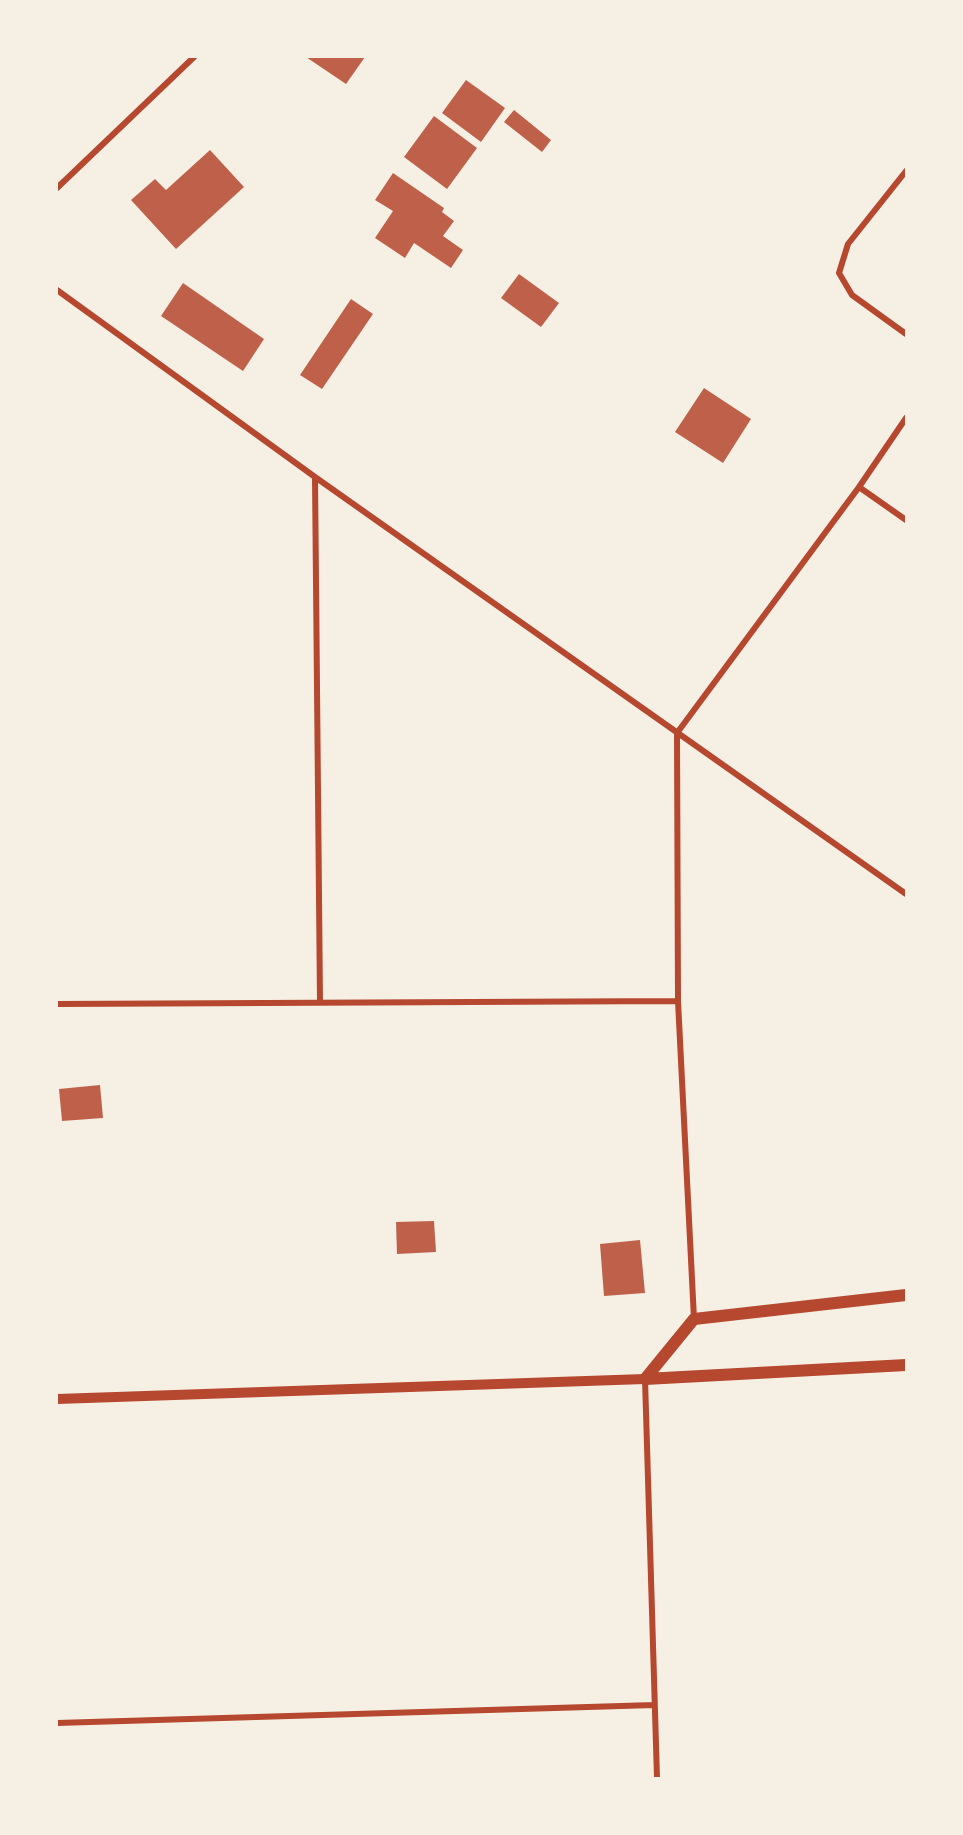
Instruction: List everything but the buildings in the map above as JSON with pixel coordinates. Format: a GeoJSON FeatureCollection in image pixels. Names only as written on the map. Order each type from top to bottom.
{"type":"FeatureCollection","features":[{"type":"Feature","properties":{"kind":"main road"},"geometry":{"type":"LineString","coordinates":[[645,1379],[694,1319],[906,1295]]}},
{"type":"Feature","properties":{"kind":"main road"},"geometry":{"type":"LineString","coordinates":[[645,1379],[906,1365]]}},
{"type":"Feature","properties":{"kind":"street"},"geometry":{"type":"LineString","coordinates":[[57,188],[194,57]]}},
{"type":"Feature","properties":{"kind":"street"},"geometry":{"type":"LineString","coordinates":[[906,171],[848,244],[839,273],[852,295],[906,334]]}},
{"type":"Feature","properties":{"kind":"street"},"geometry":{"type":"LineString","coordinates":[[57,290],[315,477],[906,894]]}},
{"type":"Feature","properties":{"kind":"street"},"geometry":{"type":"LineString","coordinates":[[694,1319],[678,1001],[677,734],[860,488],[906,418]]}},
{"type":"Feature","properties":{"kind":"street"},"geometry":{"type":"LineString","coordinates":[[315,477],[320,1002]]}},
{"type":"Feature","properties":{"kind":"street"},"geometry":{"type":"LineString","coordinates":[[860,488],[906,520]]}},
{"type":"Feature","properties":{"kind":"street"},"geometry":{"type":"LineString","coordinates":[[57,1004],[678,1001]]}},
{"type":"Feature","properties":{"kind":"street"},"geometry":{"type":"LineString","coordinates":[[57,1400],[645,1379],[657,1778]]}},
{"type":"Feature","properties":{"kind":"street"},"geometry":{"type":"LineString","coordinates":[[57,1723],[654,1705]]}}]}
